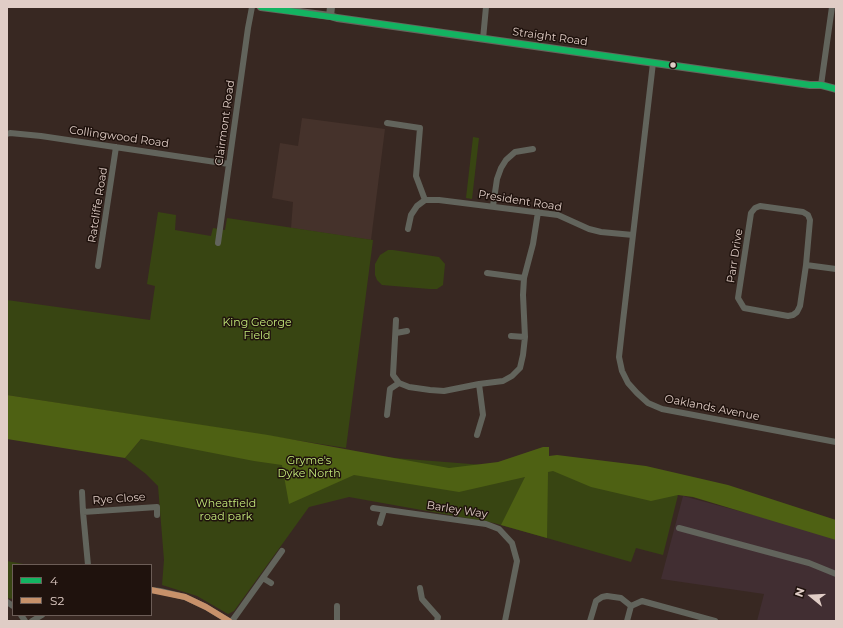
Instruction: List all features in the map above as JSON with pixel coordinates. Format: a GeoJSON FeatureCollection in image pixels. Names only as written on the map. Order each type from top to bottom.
{"type":"FeatureCollection","features":[{"type":"Feature","properties":{"kind":"street","name":"Clairmont Road"},"geometry":{"type":"LineString","coordinates":[[218,242],[252,7]]}},
{"type":"Feature","properties":{"kind":"street","name":"Straight Road"},"geometry":{"type":"LineString","coordinates":[[261,7],[331,11],[336,18],[810,85],[821,85],[836,89]]}},
{"type":"Feature","properties":{"kind":"street"},"geometry":{"type":"LineString","coordinates":[[482,39],[486,7]]}},
{"type":"Feature","properties":{"kind":"street"},"geometry":{"type":"LineString","coordinates":[[821,85],[832,7]]}},
{"type":"Feature","properties":{"kind":"street","name":"Oaklands Avenue"},"geometry":{"type":"LineString","coordinates":[[653,63],[619,357],[622,371],[636,394],[648,403],[662,409],[836,442]]}},
{"type":"Feature","properties":{"kind":"street"},"geometry":{"type":"LineString","coordinates":[[387,123],[420,128],[416,176],[425,200],[417,206],[411,215],[408,229]]}},
{"type":"Feature","properties":{"kind":"street","name":"Collingwood Road"},"geometry":{"type":"LineString","coordinates":[[7,134],[41,136],[229,164]]}},
{"type":"Feature","properties":{"kind":"street","name":"Ratcliffe Road"},"geometry":{"type":"LineString","coordinates":[[98,266],[116,147]]}},
{"type":"Feature","properties":{"kind":"street"},"geometry":{"type":"LineString","coordinates":[[493,206],[497,178],[506,160],[515,152],[533,148]]}},
{"type":"Feature","properties":{"kind":"street","name":"President Road"},"geometry":{"type":"LineString","coordinates":[[425,200],[439,200],[493,206],[558,215],[589,229],[601,232],[633,235]]}},
{"type":"Feature","properties":{"kind":"street","name":"Parr Drive"},"geometry":{"type":"LineString","coordinates":[[760,206],[803,212],[808,215],[810,227],[806,265],[800,306],[797,312],[793,315],[788,316],[744,308],[738,298],[751,213],[755,208],[760,206]]}},
{"type":"Feature","properties":{"kind":"street"},"geometry":{"type":"LineString","coordinates":[[396,320],[393,376],[398,383],[409,387],[444,391],[503,381],[512,376],[520,368],[525,338],[523,295],[524,278],[533,244],[538,212]]}},
{"type":"Feature","properties":{"kind":"street"},"geometry":{"type":"LineString","coordinates":[[806,265],[836,269]]}},
{"type":"Feature","properties":{"kind":"street"},"geometry":{"type":"LineString","coordinates":[[487,274],[524,278]]}},
{"type":"Feature","properties":{"kind":"street"},"geometry":{"type":"LineString","coordinates":[[396,333],[407,331]]}},
{"type":"Feature","properties":{"kind":"street"},"geometry":{"type":"LineString","coordinates":[[511,336],[525,338]]}},
{"type":"Feature","properties":{"kind":"street"},"geometry":{"type":"LineString","coordinates":[[387,415],[390,389],[398,383]]}},
{"type":"Feature","properties":{"kind":"street"},"geometry":{"type":"LineString","coordinates":[[477,435],[483,414],[479,384]]}},
{"type":"Feature","properties":{"kind":"street","name":"Rye Close"},"geometry":{"type":"LineString","coordinates":[[82,492],[88,564]]}},
{"type":"Feature","properties":{"kind":"street","name":"Rye Close"},"geometry":{"type":"LineString","coordinates":[[83,512],[157,507],[157,515]]}},
{"type":"Feature","properties":{"kind":"street","name":"Barley Way"},"geometry":{"type":"LineString","coordinates":[[373,508],[486,524],[499,529],[509,538],[515,551],[517,561],[505,621]]}},
{"type":"Feature","properties":{"kind":"street"},"geometry":{"type":"LineString","coordinates":[[380,523],[384,510]]}},
{"type":"Feature","properties":{"kind":"street"},"geometry":{"type":"LineString","coordinates":[[679,528],[809,562],[836,574]]}},
{"type":"Feature","properties":{"kind":"street"},"geometry":{"type":"LineString","coordinates":[[232,621],[282,551]]}},
{"type":"Feature","properties":{"kind":"street"},"geometry":{"type":"LineString","coordinates":[[263,578],[271,584]]}},
{"type":"Feature","properties":{"kind":"street"},"geometry":{"type":"LineString","coordinates":[[420,588],[422,599],[438,617],[438,621]]}},
{"type":"Feature","properties":{"kind":"street"},"geometry":{"type":"LineString","coordinates":[[152,590],[185,597],[206,606],[229,621]]}},
{"type":"Feature","properties":{"kind":"street"},"geometry":{"type":"LineString","coordinates":[[590,621],[596,601],[602,597],[612,596],[621,598],[631,606]]}},
{"type":"Feature","properties":{"kind":"street"},"geometry":{"type":"LineString","coordinates":[[631,606],[642,601],[715,621]]}},
{"type":"Feature","properties":{"kind":"street"},"geometry":{"type":"LineString","coordinates":[[337,606],[337,621]]}},
{"type":"Feature","properties":{"kind":"street"},"geometry":{"type":"LineString","coordinates":[[627,621],[631,606]]}},
{"type":"Feature","properties":{"kind":"shaded area"},"geometry":{"type":"Polygon","coordinates":[[[302,118],[385,129],[371,240],[291,228],[293,202],[272,198],[280,143],[298,146],[302,118]]]}},
{"type":"Feature","properties":{"kind":"shaded area"},"geometry":{"type":"Polygon","coordinates":[[[683,496],[836,537],[836,621],[757,621],[764,594],[661,579],[683,496]]]}},
{"type":"Feature","properties":{"kind":"green space"},"geometry":{"type":"Polygon","coordinates":[[[473,137],[479,138],[472,199],[466,198],[473,137]]]}},
{"type":"Feature","properties":{"kind":"green space","name":"King George Field"},"geometry":{"type":"Polygon","coordinates":[[[158,212],[176,215],[175,230],[211,236],[213,228],[225,230],[227,218],[373,240],[346,448],[7,395],[7,300],[150,320],[155,286],[147,284],[158,212]]]}},
{"type":"Feature","properties":{"kind":"green space"},"geometry":{"type":"Polygon","coordinates":[[[388,250],[439,257],[445,264],[443,285],[437,289],[430,289],[382,285],[377,280],[375,275],[375,264],[380,255],[388,250]]]}},
{"type":"Feature","properties":{"kind":"green space","name":"Gryme's Dyke North"},"geometry":{"type":"Polygon","coordinates":[[[7,395],[268,435],[449,468],[498,462],[543,447],[549,447],[549,456],[557,455],[646,466],[728,485],[836,520],[836,540],[693,497],[678,495],[651,501],[591,487],[553,471],[548,472],[547,538],[501,525],[525,477],[459,492],[354,475],[289,504],[282,465],[141,439],[125,458],[7,439],[7,395]]]}},
{"type":"Feature","properties":{"kind":"green space","name":"Wheatfield road park"},"geometry":{"type":"Polygon","coordinates":[[[142,438],[559,471],[678,495],[663,555],[636,548],[631,562],[494,523],[349,497],[309,507],[234,611],[228,614],[197,596],[162,585],[164,560],[158,486],[146,474],[125,458],[142,438]]]}},
{"type":"Feature","properties":{"kind":"green space"},"geometry":{"type":"Polygon","coordinates":[[[7,561],[24,564],[12,564],[12,599],[7,598],[7,561]]]}},
{"type":"Feature","properties":{"kind":"transit line","name":"4"},"geometry":{"type":"LineString","coordinates":[[261,7],[810,85],[821,85],[836,89]]}},
{"type":"Feature","properties":{"kind":"transit line","name":"S2"},"geometry":{"type":"LineString","coordinates":[[152,590],[185,597],[206,607],[229,621]]}}]}
